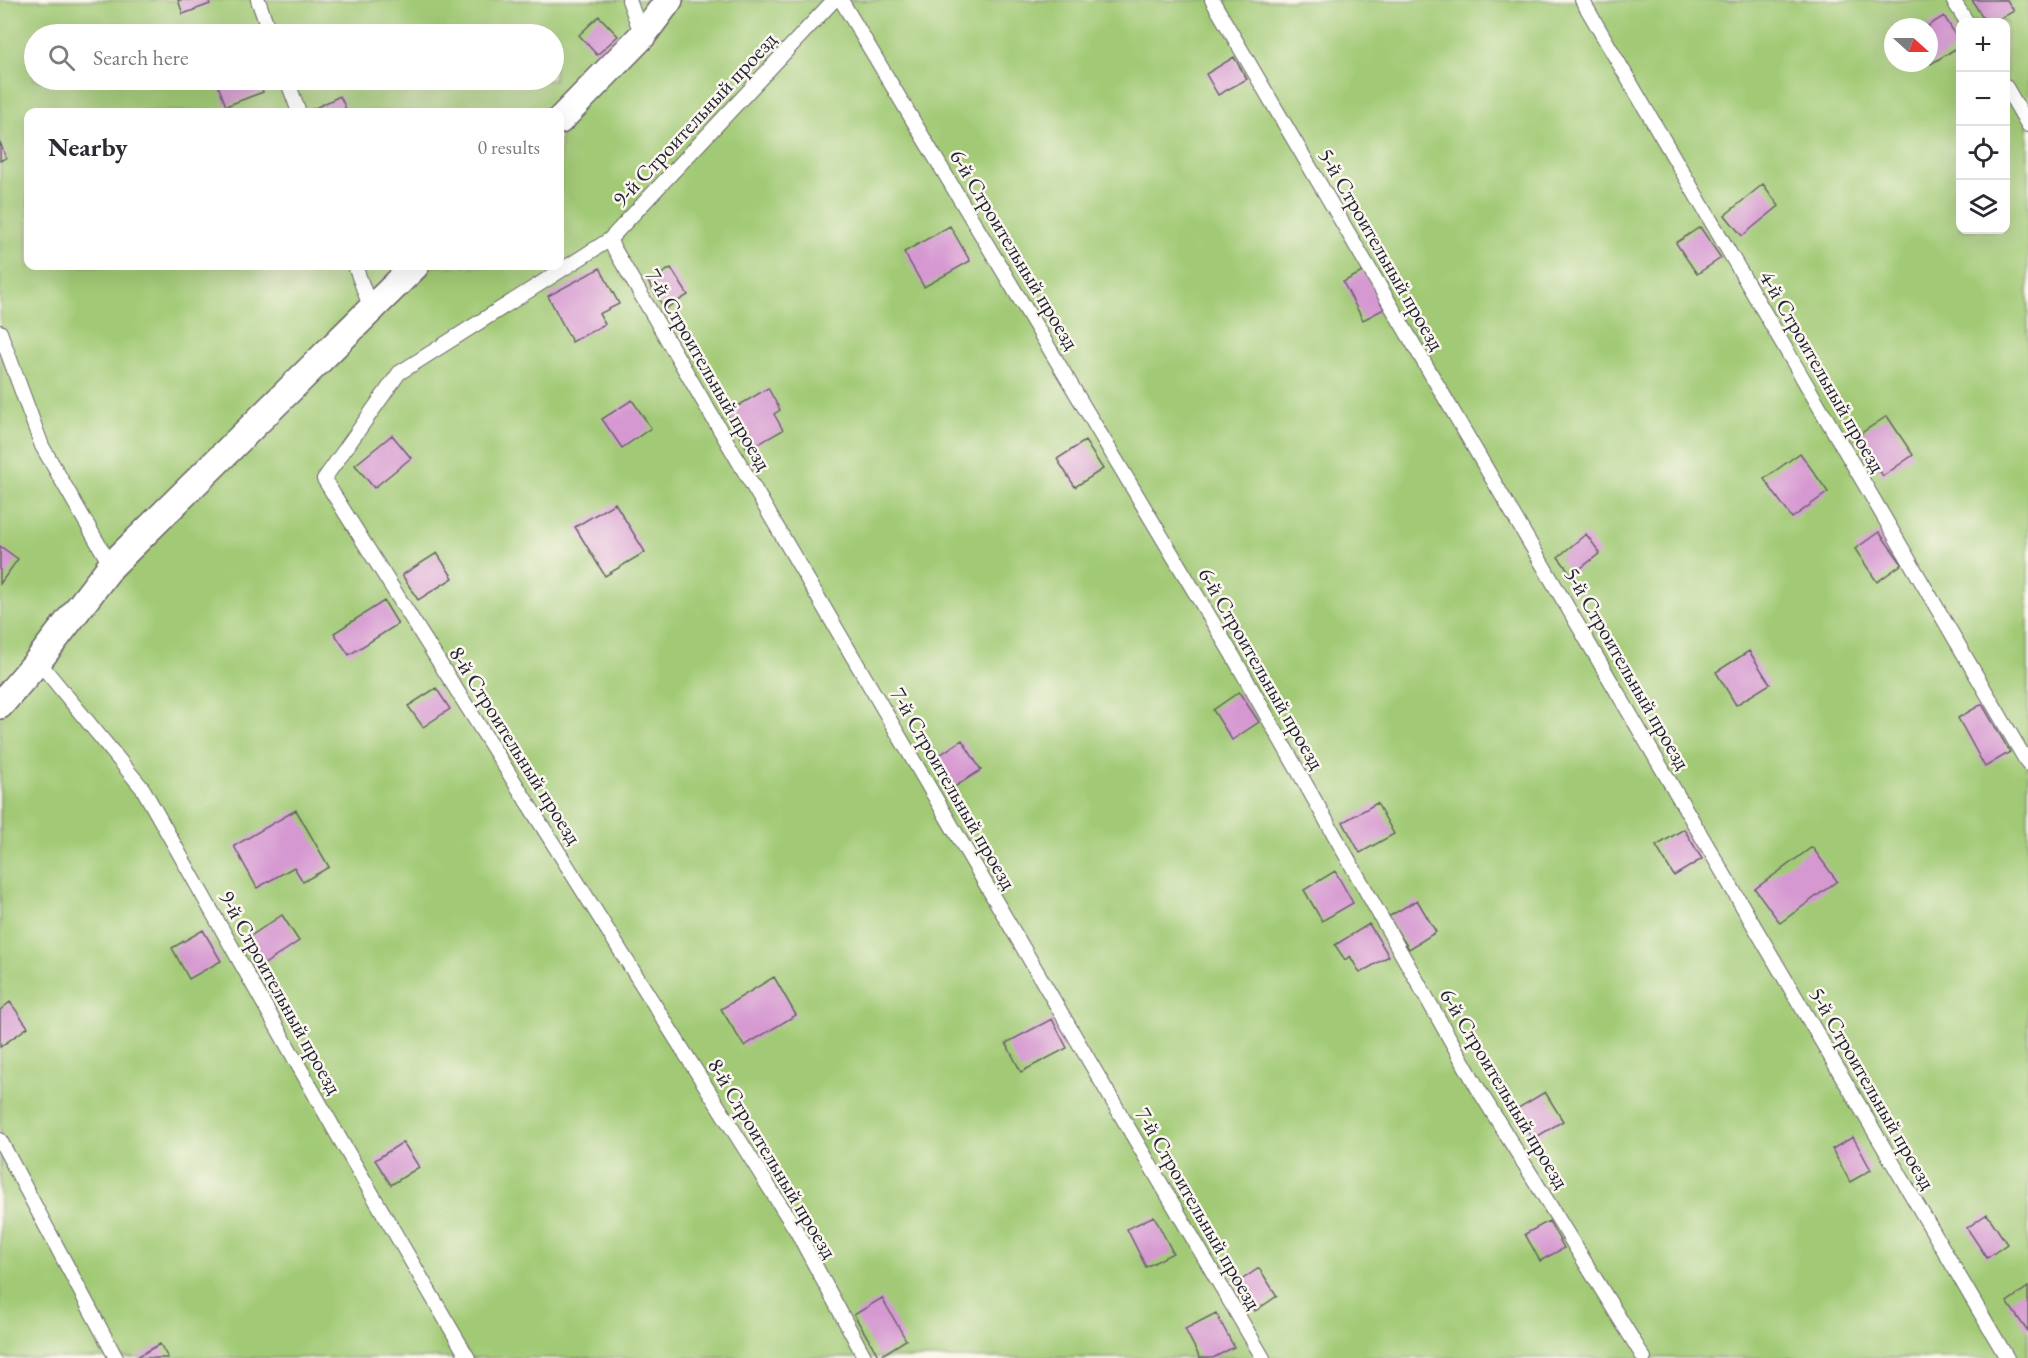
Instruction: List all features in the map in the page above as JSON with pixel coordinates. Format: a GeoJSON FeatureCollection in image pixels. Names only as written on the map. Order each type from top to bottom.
{"type":"FeatureCollection","features":[{"type":"Feature","properties":{"kind":"street"},"geometry":{"type":"LineString","coordinates":[[564,116],[642,36],[669,0]]}},
{"type":"Feature","properties":{"kind":"street"},"geometry":{"type":"LineString","coordinates":[[0,705],[38,661],[111,566],[411,270]]}},
{"type":"Feature","properties":{"kind":"lane"},"geometry":{"type":"LineString","coordinates":[[258,0],[266,24]]}},
{"type":"Feature","properties":{"kind":"lane"},"geometry":{"type":"LineString","coordinates":[[629,0],[642,36]]}},
{"type":"Feature","properties":{"kind":"lane","name":"9-й Строительный проезд"},"geometry":{"type":"LineString","coordinates":[[609,240],[834,0]]}},
{"type":"Feature","properties":{"kind":"lane","name":"6-й Строительный проезд"},"geometry":{"type":"LineString","coordinates":[[841,0],[1233,656],[1480,1092],[1644,1358]]}},
{"type":"Feature","properties":{"kind":"lane","name":"5-й Строительный проезд"},"geometry":{"type":"LineString","coordinates":[[1212,0],[2007,1358]]}},
{"type":"Feature","properties":{"kind":"lane","name":"4-й Строительный проезд"},"geometry":{"type":"LineString","coordinates":[[1582,0],[2028,764]]}},
{"type":"Feature","properties":{"kind":"lane"},"geometry":{"type":"LineString","coordinates":[[1953,0],[1964,18]]}},
{"type":"Feature","properties":{"kind":"lane"},"geometry":{"type":"LineString","coordinates":[[291,90],[298,108]]}},
{"type":"Feature","properties":{"kind":"lane"},"geometry":{"type":"LineString","coordinates":[[2010,94],[2028,124]]}},
{"type":"Feature","properties":{"kind":"lane","name":"8-й Строительный проезд"},"geometry":{"type":"LineString","coordinates":[[564,268],[609,240]]}},
{"type":"Feature","properties":{"kind":"lane","name":"7-й Строительный проезд"},"geometry":{"type":"LineString","coordinates":[[609,240],[1263,1358]]}},
{"type":"Feature","properties":{"kind":"lane"},"geometry":{"type":"LineString","coordinates":[[357,270],[372,309]]}},
{"type":"Feature","properties":{"kind":"lane","name":"8-й Строительный проезд"},"geometry":{"type":"LineString","coordinates":[[562,270],[399,373],[324,479],[796,1230],[865,1358]]}},
{"type":"Feature","properties":{"kind":"lane"},"geometry":{"type":"LineString","coordinates":[[0,332],[42,446],[111,566]]}},
{"type":"Feature","properties":{"kind":"lane","name":"9-й Строительный проезд"},"geometry":{"type":"LineString","coordinates":[[38,661],[143,789],[337,1134],[468,1358]]}},
{"type":"Feature","properties":{"kind":"lane"},"geometry":{"type":"LineString","coordinates":[[0,1140],[116,1358]]}},
{"type":"Feature","properties":{"kind":"green space"},"geometry":{"type":"Polygon","coordinates":[[[0,0],[2028,0],[2028,1358],[0,1358],[0,0]]]}},
{"type":"Feature","properties":{"kind":"building"},"geometry":{"type":"Polygon","coordinates":[[[178,0],[208,0],[210,4],[183,14],[178,0]]]}},
{"type":"Feature","properties":{"kind":"building"},"geometry":{"type":"Polygon","coordinates":[[[1972,0],[2007,0],[2014,11],[2001,18],[1983,18],[1972,0]]]}},
{"type":"Feature","properties":{"kind":"building"},"geometry":{"type":"Polygon","coordinates":[[[599,16],[618,36],[597,55],[579,35],[599,16]]]}},
{"type":"Feature","properties":{"kind":"building"},"geometry":{"type":"Polygon","coordinates":[[[1944,16],[1956,36],[1956,48],[1938,60],[1938,20],[1944,16]]]}},
{"type":"Feature","properties":{"kind":"building"},"geometry":{"type":"Polygon","coordinates":[[[1234,57],[1247,79],[1218,95],[1206,74],[1234,57]]]}},
{"type":"Feature","properties":{"kind":"building"},"geometry":{"type":"Polygon","coordinates":[[[220,90],[262,90],[263,92],[226,106],[220,90]]]}},
{"type":"Feature","properties":{"kind":"building"},"geometry":{"type":"Polygon","coordinates":[[[340,96],[346,108],[315,108],[340,96]]]}},
{"type":"Feature","properties":{"kind":"building"},"geometry":{"type":"Polygon","coordinates":[[[0,142],[6,158],[0,161],[0,142]]]}},
{"type":"Feature","properties":{"kind":"building"},"geometry":{"type":"Polygon","coordinates":[[[1763,184],[1779,206],[1742,236],[1725,215],[1763,184]]]}},
{"type":"Feature","properties":{"kind":"building"},"geometry":{"type":"Polygon","coordinates":[[[950,226],[970,261],[924,287],[904,252],[950,226]]]}},
{"type":"Feature","properties":{"kind":"building"},"geometry":{"type":"Polygon","coordinates":[[[1700,227],[1721,258],[1697,274],[1676,243],[1700,227]]]}},
{"type":"Feature","properties":{"kind":"building"},"geometry":{"type":"Polygon","coordinates":[[[600,268],[619,304],[599,314],[605,324],[572,342],[548,296],[600,268]]]}},
{"type":"Feature","properties":{"kind":"building"},"geometry":{"type":"Polygon","coordinates":[[[671,268],[688,295],[665,309],[648,282],[671,268]]]}},
{"type":"Feature","properties":{"kind":"building"},"geometry":{"type":"Polygon","coordinates":[[[1364,271],[1384,309],[1363,320],[1343,282],[1364,271]]]}},
{"type":"Feature","properties":{"kind":"building"},"geometry":{"type":"Polygon","coordinates":[[[768,388],[780,410],[774,414],[783,430],[748,450],[726,413],[768,388]]]}},
{"type":"Feature","properties":{"kind":"building"},"geometry":{"type":"Polygon","coordinates":[[[632,400],[651,428],[622,448],[602,419],[632,400]]]}},
{"type":"Feature","properties":{"kind":"building"},"geometry":{"type":"Polygon","coordinates":[[[1887,416],[1913,455],[1883,476],[1857,436],[1887,416]]]}},
{"type":"Feature","properties":{"kind":"building"},"geometry":{"type":"Polygon","coordinates":[[[392,435],[411,458],[374,488],[355,465],[392,435]]]}},
{"type":"Feature","properties":{"kind":"building"},"geometry":{"type":"Polygon","coordinates":[[[1085,441],[1103,469],[1075,487],[1057,459],[1085,441]]]}},
{"type":"Feature","properties":{"kind":"building"},"geometry":{"type":"Polygon","coordinates":[[[1800,453],[1828,492],[1792,518],[1764,479],[1800,453]]]}},
{"type":"Feature","properties":{"kind":"building"},"geometry":{"type":"Polygon","coordinates":[[[615,503],[645,552],[605,576],[575,527],[615,503]]]}},
{"type":"Feature","properties":{"kind":"building"},"geometry":{"type":"Polygon","coordinates":[[[1879,532],[1902,564],[1877,582],[1855,549],[1879,532]]]}},
{"type":"Feature","properties":{"kind":"building"},"geometry":{"type":"Polygon","coordinates":[[[1586,534],[1600,553],[1572,575],[1558,557],[1586,534]]]}},
{"type":"Feature","properties":{"kind":"building"},"geometry":{"type":"Polygon","coordinates":[[[0,546],[18,559],[0,584],[0,546]]]}},
{"type":"Feature","properties":{"kind":"building"},"geometry":{"type":"Polygon","coordinates":[[[437,553],[453,578],[418,600],[402,575],[437,553]]]}},
{"type":"Feature","properties":{"kind":"building"},"geometry":{"type":"Polygon","coordinates":[[[384,601],[398,624],[349,655],[334,633],[384,601]]]}},
{"type":"Feature","properties":{"kind":"building"},"geometry":{"type":"Polygon","coordinates":[[[1749,651],[1770,684],[1736,705],[1716,672],[1749,651]]]}},
{"type":"Feature","properties":{"kind":"building"},"geometry":{"type":"Polygon","coordinates":[[[436,688],[450,709],[423,727],[408,706],[436,688]]]}},
{"type":"Feature","properties":{"kind":"building"},"geometry":{"type":"Polygon","coordinates":[[[1239,692],[1259,722],[1232,740],[1213,710],[1239,692]]]}},
{"type":"Feature","properties":{"kind":"building"},"geometry":{"type":"Polygon","coordinates":[[[1982,704],[2010,752],[1985,767],[1958,718],[1982,704]]]}},
{"type":"Feature","properties":{"kind":"building"},"geometry":{"type":"Polygon","coordinates":[[[962,740],[981,770],[953,788],[934,759],[962,740]]]}},
{"type":"Feature","properties":{"kind":"building"},"geometry":{"type":"Polygon","coordinates":[[[1377,803],[1394,834],[1360,853],[1343,822],[1377,803]]]}},
{"type":"Feature","properties":{"kind":"building"},"geometry":{"type":"Polygon","coordinates":[[[296,810],[329,867],[303,882],[294,867],[257,888],[234,846],[296,810]]]}},
{"type":"Feature","properties":{"kind":"building"},"geometry":{"type":"Polygon","coordinates":[[[1684,829],[1702,859],[1674,876],[1656,846],[1684,829]]]}},
{"type":"Feature","properties":{"kind":"building"},"geometry":{"type":"Polygon","coordinates":[[[1812,847],[1837,881],[1780,923],[1755,889],[1812,847]]]}},
{"type":"Feature","properties":{"kind":"building"},"geometry":{"type":"Polygon","coordinates":[[[1335,871],[1353,903],[1322,921],[1304,890],[1335,871]]]}},
{"type":"Feature","properties":{"kind":"building"},"geometry":{"type":"Polygon","coordinates":[[[1417,900],[1436,932],[1409,949],[1388,917],[1417,900]]]}},
{"type":"Feature","properties":{"kind":"building"},"geometry":{"type":"Polygon","coordinates":[[[282,915],[299,941],[263,965],[246,939],[282,915]]]}},
{"type":"Feature","properties":{"kind":"building"},"geometry":{"type":"Polygon","coordinates":[[[1369,924],[1389,956],[1360,973],[1350,956],[1345,960],[1335,945],[1369,924]]]}},
{"type":"Feature","properties":{"kind":"building"},"geometry":{"type":"Polygon","coordinates":[[[203,930],[221,961],[189,979],[172,948],[203,930]]]}},
{"type":"Feature","properties":{"kind":"building"},"geometry":{"type":"Polygon","coordinates":[[[774,977],[796,1015],[744,1046],[721,1009],[774,977]]]}},
{"type":"Feature","properties":{"kind":"building"},"geometry":{"type":"Polygon","coordinates":[[[10,1002],[28,1027],[0,1047],[0,1010],[10,1002]]]}},
{"type":"Feature","properties":{"kind":"building"},"geometry":{"type":"Polygon","coordinates":[[[1052,1019],[1067,1048],[1021,1072],[1006,1043],[1052,1019]]]}},
{"type":"Feature","properties":{"kind":"building"},"geometry":{"type":"Polygon","coordinates":[[[1545,1092],[1563,1121],[1533,1139],[1515,1110],[1545,1092]]]}},
{"type":"Feature","properties":{"kind":"building"},"geometry":{"type":"Polygon","coordinates":[[[1853,1137],[1871,1170],[1850,1182],[1832,1149],[1853,1137]]]}},
{"type":"Feature","properties":{"kind":"building"},"geometry":{"type":"Polygon","coordinates":[[[403,1142],[419,1167],[391,1185],[375,1160],[403,1142]]]}},
{"type":"Feature","properties":{"kind":"building"},"geometry":{"type":"Polygon","coordinates":[[[1987,1214],[2007,1244],[1987,1258],[1967,1228],[1987,1214]]]}},
{"type":"Feature","properties":{"kind":"building"},"geometry":{"type":"Polygon","coordinates":[[[1154,1216],[1173,1253],[1146,1267],[1127,1229],[1154,1216]]]}},
{"type":"Feature","properties":{"kind":"building"},"geometry":{"type":"Polygon","coordinates":[[[1549,1221],[1564,1248],[1540,1261],[1525,1234],[1549,1221]]]}},
{"type":"Feature","properties":{"kind":"building"},"geometry":{"type":"Polygon","coordinates":[[[1259,1268],[1277,1296],[1255,1311],[1237,1283],[1259,1268]]]}},
{"type":"Feature","properties":{"kind":"building"},"geometry":{"type":"Polygon","coordinates":[[[2028,1287],[2028,1332],[2007,1302],[2028,1287]]]}},
{"type":"Feature","properties":{"kind":"building"},"geometry":{"type":"Polygon","coordinates":[[[882,1298],[906,1340],[879,1357],[854,1315],[882,1298]]]}},
{"type":"Feature","properties":{"kind":"building"},"geometry":{"type":"Polygon","coordinates":[[[1216,1313],[1234,1347],[1213,1358],[1200,1358],[1185,1329],[1216,1313]]]}},
{"type":"Feature","properties":{"kind":"building"},"geometry":{"type":"Polygon","coordinates":[[[160,1344],[168,1358],[135,1358],[160,1344]]]}}]}
